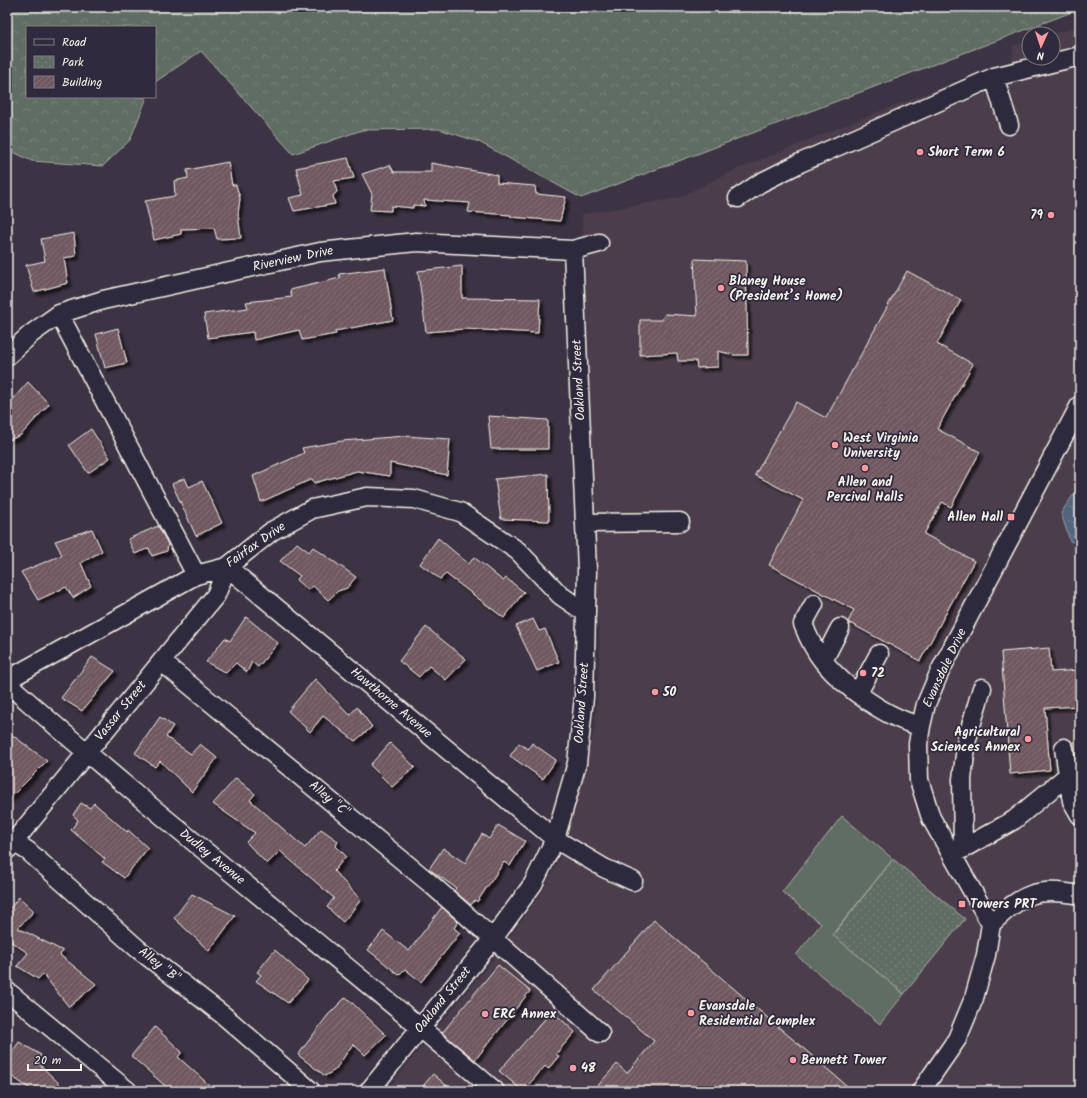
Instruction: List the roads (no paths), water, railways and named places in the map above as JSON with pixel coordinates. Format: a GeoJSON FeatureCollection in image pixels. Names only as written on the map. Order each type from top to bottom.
{"type":"FeatureCollection","features":[{"type":"Feature","properties":{"kind":"street"},"geometry":{"type":"LineString","coordinates":[[738,198],[760,183],[800,163],[994,77],[1080,56]]}},
{"type":"Feature","properties":{"kind":"street"},"geometry":{"type":"LineString","coordinates":[[994,77],[1009,125]]}},
{"type":"Feature","properties":{"kind":"street","name":"Riverview Drive"},"geometry":{"type":"LineString","coordinates":[[7,356],[31,334],[59,314],[103,300],[320,252],[364,246],[416,242],[573,250],[599,243]]}},
{"type":"Feature","properties":{"kind":"street","name":"Oakland Street"},"geometry":{"type":"LineString","coordinates":[[369,1091],[492,940],[533,884],[555,839],[577,763],[582,731],[586,612],[585,523],[573,250]]}},
{"type":"Feature","properties":{"kind":"street"},"geometry":{"type":"LineString","coordinates":[[59,314],[196,575]]}},
{"type":"Feature","properties":{"kind":"street","name":"Evansdale Drive"},"geometry":{"type":"LineString","coordinates":[[991,924],[958,852],[931,818],[919,780],[918,744],[921,726],[926,704],[940,671],[1080,405]]}},
{"type":"Feature","properties":{"kind":"street","name":"Fairfax Drive"},"geometry":{"type":"LineString","coordinates":[[7,680],[196,575],[227,567],[272,531],[312,509],[367,497],[414,499],[460,512],[518,551],[560,595],[586,612]]}},
{"type":"Feature","properties":{"kind":"street"},"geometry":{"type":"LineString","coordinates":[[585,523],[680,522]]}},
{"type":"Feature","properties":{"kind":"street","name":"Vassar Street"},"geometry":{"type":"LineString","coordinates":[[9,844],[86,754],[216,595],[227,567]]}},
{"type":"Feature","properties":{"kind":"street","name":"Hawthorne Avenue"},"geometry":{"type":"LineString","coordinates":[[227,567],[555,839],[604,868],[632,881]]}},
{"type":"Feature","properties":{"kind":"street"},"geometry":{"type":"LineString","coordinates":[[814,604],[803,624],[809,639],[823,661],[844,683],[876,705],[907,723],[921,726]]}},
{"type":"Feature","properties":{"kind":"street"},"geometry":{"type":"LineString","coordinates":[[823,661],[840,628]]}},
{"type":"Feature","properties":{"kind":"street"},"geometry":{"type":"LineString","coordinates":[[858,693],[879,654]]}},
{"type":"Feature","properties":{"kind":"street","name":"Alley \"C\""},"geometry":{"type":"LineString","coordinates":[[162,662],[432,885],[492,940],[600,1033]]}},
{"type":"Feature","properties":{"kind":"street","name":"Dudley Avenue"},"geometry":{"type":"LineString","coordinates":[[7,683],[86,754],[420,1027],[495,1091]]}},
{"type":"Feature","properties":{"kind":"street"},"geometry":{"type":"LineString","coordinates":[[958,852],[962,785],[967,738],[982,688]]}},
{"type":"Feature","properties":{"kind":"street"},"geometry":{"type":"LineString","coordinates":[[1064,748],[1067,776],[1072,801],[1080,815]]}},
{"type":"Feature","properties":{"kind":"street"},"geometry":{"type":"LineString","coordinates":[[958,852],[1014,820],[1067,776]]}},
{"type":"Feature","properties":{"kind":"street","name":"Alley \"B\""},"geometry":{"type":"LineString","coordinates":[[9,844],[28,851],[138,949],[223,1015],[311,1091]]}},
{"type":"Feature","properties":{"kind":"street"},"geometry":{"type":"LineString","coordinates":[[921,1091],[960,1032],[974,998],[986,955],[991,924],[1012,904],[1036,893],[1054,890],[1080,894]]}},
{"type":"Feature","properties":{"kind":"street"},"geometry":{"type":"LineString","coordinates":[[7,991],[128,1091]]}},
{"type":"Feature","properties":{"kind":"water"},"geometry":{"type":"Polygon","coordinates":[[[1080,485],[1080,544],[1070,541],[1061,513],[1080,485]]]}},
{"type":"Feature","properties":{"kind":"place","name":"Short Term 6"},"geometry":{"type":"Point","coordinates":[920,152]}},
{"type":"Feature","properties":{"kind":"place","name":"79"},"geometry":{"type":"Point","coordinates":[1051,215]}},
{"type":"Feature","properties":{"kind":"place","name":"Blaney House (President’s Home)"},"geometry":{"type":"Point","coordinates":[721,288]}},
{"type":"Feature","properties":{"kind":"place","name":"West Virginia University"},"geometry":{"type":"Point","coordinates":[835,445]}},
{"type":"Feature","properties":{"kind":"place","name":"Allen and Percival Halls"},"geometry":{"type":"Point","coordinates":[865,468]}},
{"type":"Feature","properties":{"kind":"place","name":"Allen Hall"},"geometry":{"type":"Point","coordinates":[1011,517]}},
{"type":"Feature","properties":{"kind":"place","name":"72"},"geometry":{"type":"Point","coordinates":[863,673]}},
{"type":"Feature","properties":{"kind":"place","name":"50"},"geometry":{"type":"Point","coordinates":[655,692]}},
{"type":"Feature","properties":{"kind":"place","name":"Agricultural Sciences Annex"},"geometry":{"type":"Point","coordinates":[1028,739]}},
{"type":"Feature","properties":{"kind":"place","name":"Towers PRT"},"geometry":{"type":"Point","coordinates":[962,904]}},
{"type":"Feature","properties":{"kind":"place","name":"Evansdale Residential Complex"},"geometry":{"type":"Point","coordinates":[691,1013]}},
{"type":"Feature","properties":{"kind":"place","name":"ERC Annex"},"geometry":{"type":"Point","coordinates":[485,1014]}},
{"type":"Feature","properties":{"kind":"place","name":"Bennett Tower"},"geometry":{"type":"Point","coordinates":[793,1060]}},
{"type":"Feature","properties":{"kind":"place","name":"48"},"geometry":{"type":"Point","coordinates":[573,1068]}}]}
